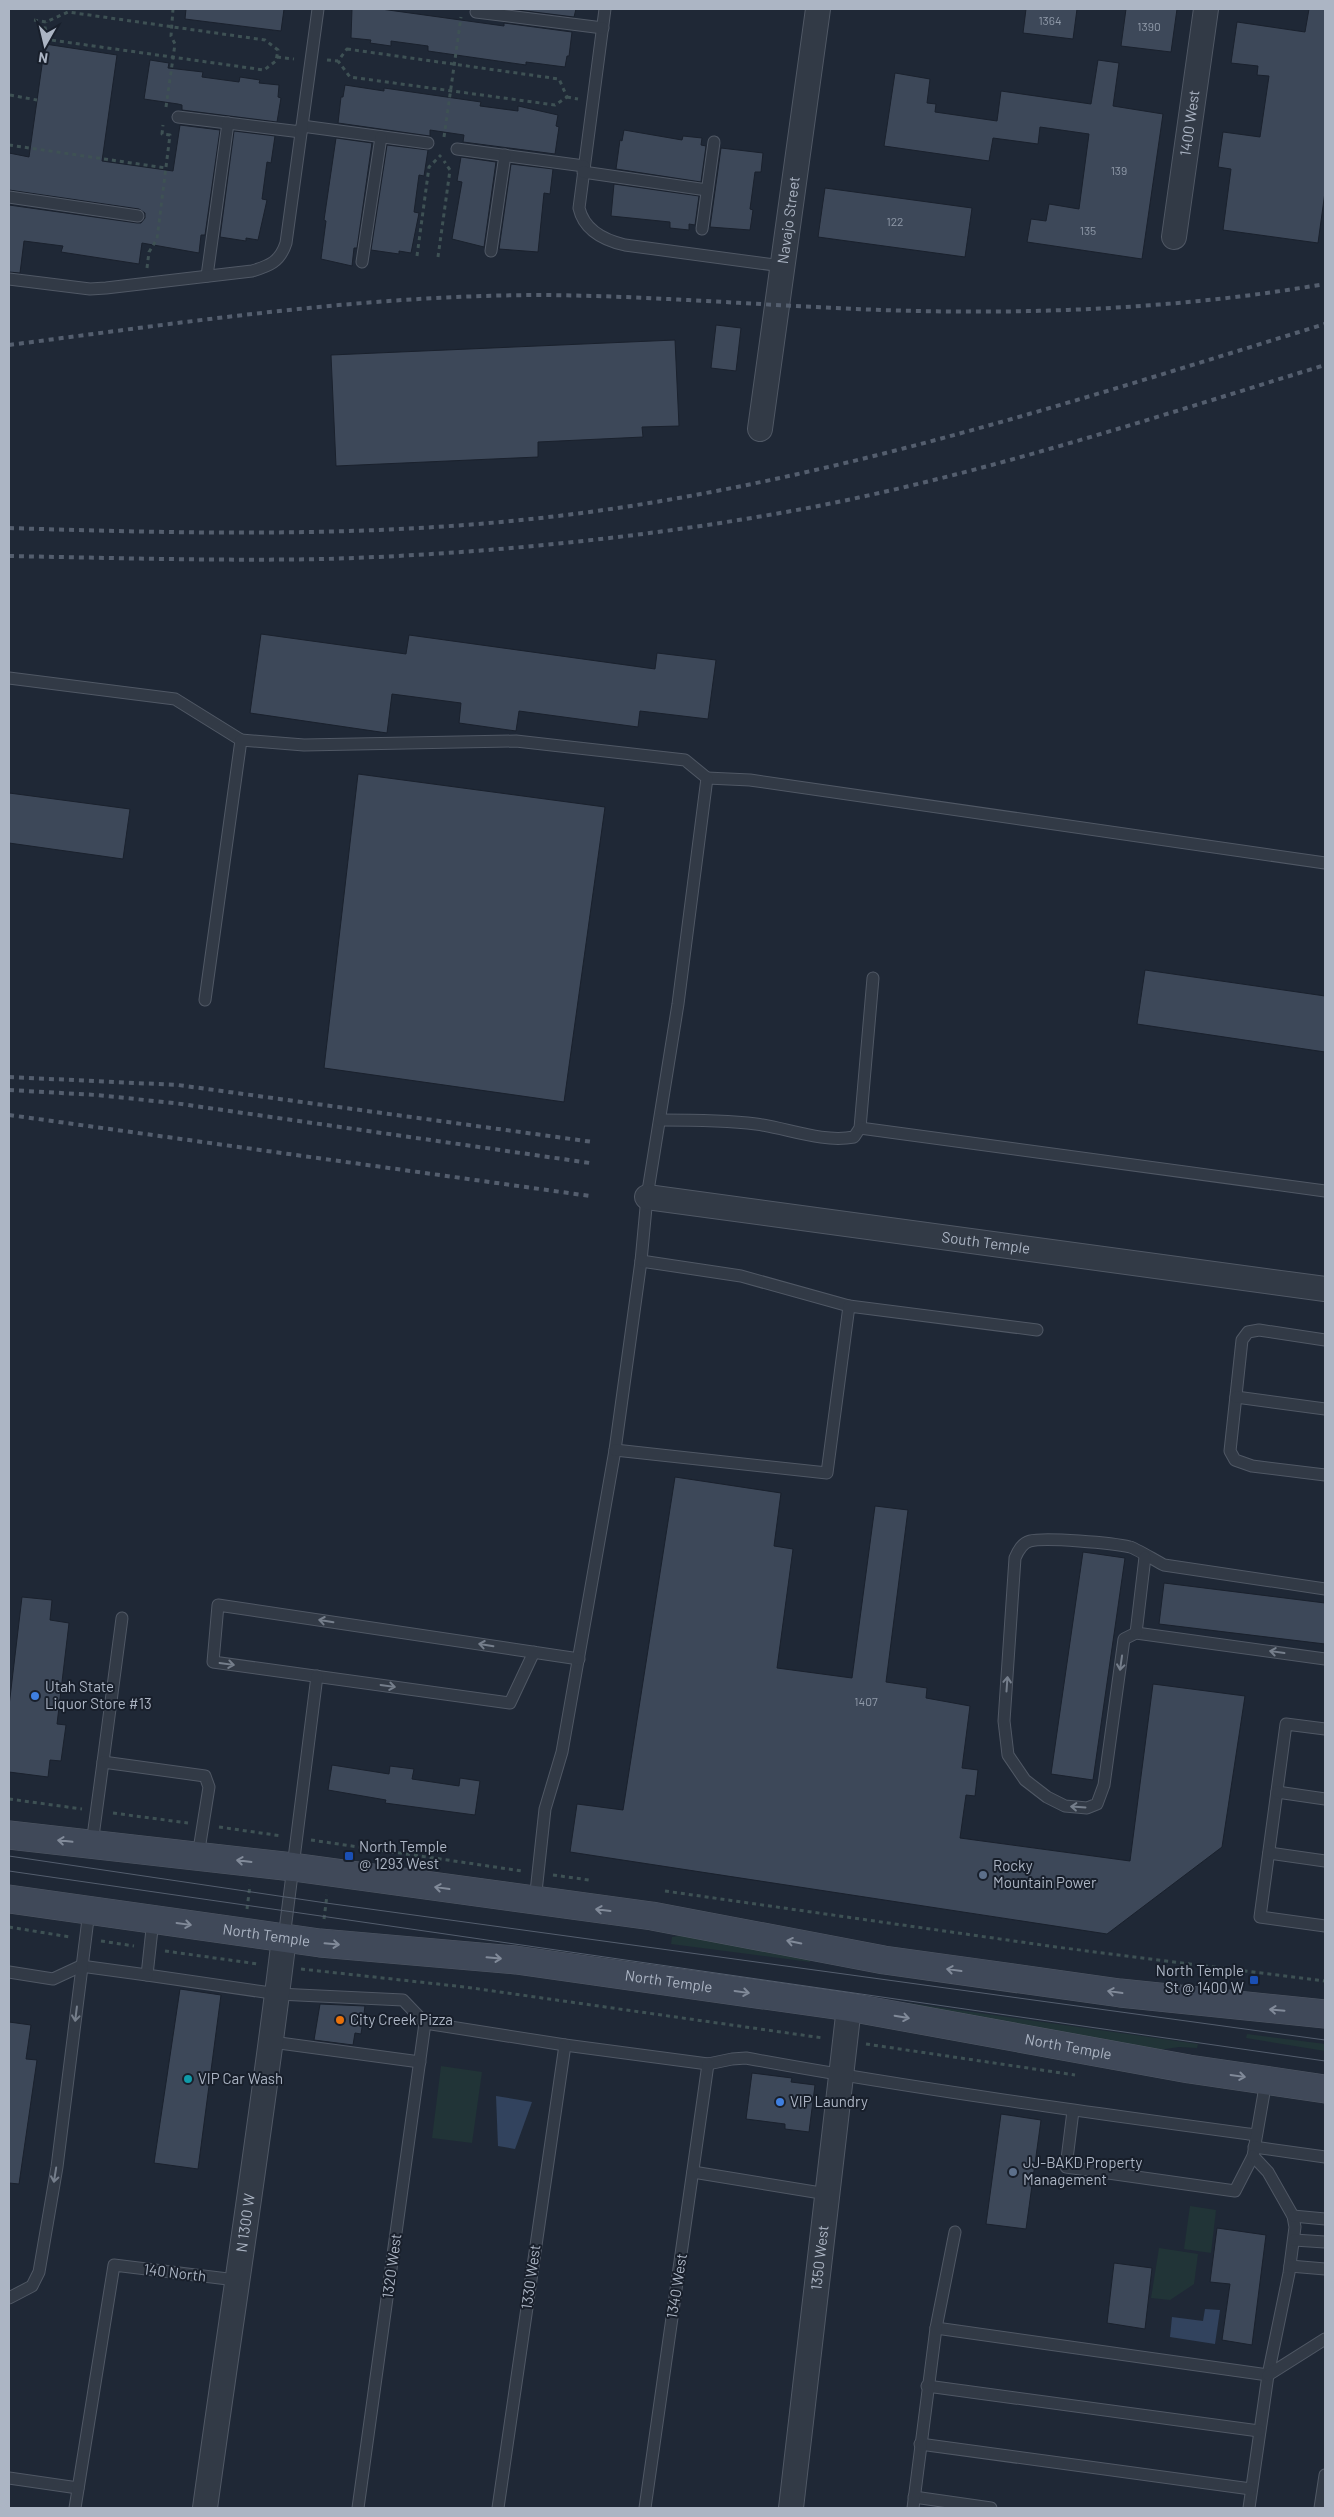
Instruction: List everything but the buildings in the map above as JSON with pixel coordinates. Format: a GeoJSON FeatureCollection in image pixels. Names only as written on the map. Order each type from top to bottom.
{"type":"FeatureCollection","features":[{"type":"Feature","properties":{"kind":"main road"},"geometry":{"type":"LineString","coordinates":[[9,1835],[330,1872],[652,1916],[884,1960],[1212,2004],[1325,2014]]}},
{"type":"Feature","properties":{"kind":"main road","name":"North Temple"},"geometry":{"type":"LineString","coordinates":[[9,1899],[320,1943],[516,1960],[850,2007],[1189,2070],[1325,2089]]}},
{"type":"Feature","properties":{"kind":"street","name":"Navajo Street"},"geometry":{"type":"LineString","coordinates":[[760,429],[818,9]]}},
{"type":"Feature","properties":{"kind":"street","name":"1400 West"},"geometry":{"type":"LineString","coordinates":[[1174,237],[1206,9]]}},
{"type":"Feature","properties":{"kind":"street","name":"South Temple"},"geometry":{"type":"LineString","coordinates":[[647,1197],[1325,1289]]}},
{"type":"Feature","properties":{"kind":"street","name":"N 1300 W"},"geometry":{"type":"LineString","coordinates":[[205,2508],[236,2280],[272,2042],[284,1938]]}},
{"type":"Feature","properties":{"kind":"street","name":"1350 West"},"geometry":{"type":"LineString","coordinates":[[791,2508],[850,2007]]}},
{"type":"Feature","properties":{"kind":"lane"},"geometry":{"type":"LineString","coordinates":[[9,279],[90,289],[252,271],[272,265],[279,258],[286,244],[318,9]]}},
{"type":"Feature","properties":{"kind":"lane"},"geometry":{"type":"LineString","coordinates":[[606,9],[583,169],[579,208],[581,217],[588,227],[609,241],[782,266]]}},
{"type":"Feature","properties":{"kind":"lane"},"geometry":{"type":"LineString","coordinates":[[476,12],[525,13],[603,28]]}},
{"type":"Feature","properties":{"kind":"lane"},"geometry":{"type":"LineString","coordinates":[[178,117],[428,143]]}},
{"type":"Feature","properties":{"kind":"lane"},"geometry":{"type":"LineString","coordinates":[[207,276],[228,123]]}},
{"type":"Feature","properties":{"kind":"lane"},"geometry":{"type":"LineString","coordinates":[[362,262],[381,137]]}},
{"type":"Feature","properties":{"kind":"lane"},"geometry":{"type":"LineString","coordinates":[[702,229],[714,142]]}},
{"type":"Feature","properties":{"kind":"lane"},"geometry":{"type":"LineString","coordinates":[[457,149],[505,155],[707,190]]}},
{"type":"Feature","properties":{"kind":"lane"},"geometry":{"type":"LineString","coordinates":[[491,250],[505,155]]}},
{"type":"Feature","properties":{"kind":"lane"},"geometry":{"type":"LineString","coordinates":[[9,197],[138,216]]}},
{"type":"Feature","properties":{"kind":"lane"},"geometry":{"type":"LineString","coordinates":[[9,678],[174,699],[241,740],[304,745],[516,741],[685,760],[707,778],[750,780],[1325,864]]}},
{"type":"Feature","properties":{"kind":"lane"},"geometry":{"type":"LineString","coordinates":[[204,1000],[241,740]]}},
{"type":"Feature","properties":{"kind":"lane"},"geometry":{"type":"LineString","coordinates":[[535,1901],[545,1809],[562,1752],[615,1450],[641,1261],[647,1197],[678,1004],[707,778]]}},
{"type":"Feature","properties":{"kind":"lane"},"geometry":{"type":"LineString","coordinates":[[660,1120],[755,1124],[843,1139],[854,1137],[860,1128],[873,978]]}},
{"type":"Feature","properties":{"kind":"lane"},"geometry":{"type":"LineString","coordinates":[[860,1128],[1325,1191]]}},
{"type":"Feature","properties":{"kind":"lane"},"geometry":{"type":"LineString","coordinates":[[641,1261],[740,1276],[849,1306],[1037,1330]]}},
{"type":"Feature","properties":{"kind":"lane"},"geometry":{"type":"LineString","coordinates":[[615,1450],[827,1473],[849,1306]]}},
{"type":"Feature","properties":{"kind":"lane"},"geometry":{"type":"LineString","coordinates":[[1325,1340],[1259,1330],[1248,1332],[1242,1340],[1230,1451],[1235,1460],[1252,1466],[1325,1475]]}},
{"type":"Feature","properties":{"kind":"lane"},"geometry":{"type":"LineString","coordinates":[[1236,1397],[1325,1409]]}},
{"type":"Feature","properties":{"kind":"lane"},"geometry":{"type":"LineString","coordinates":[[1325,1589],[1164,1565],[1145,1557],[1132,1547],[1052,1540],[1028,1541],[1019,1549],[1015,1558],[1004,1721],[1008,1756],[1025,1780],[1047,1797],[1065,1806],[1087,1808],[1097,1804],[1104,1785],[1124,1639],[1136,1633],[1325,1659]]}},
{"type":"Feature","properties":{"kind":"lane"},"geometry":{"type":"LineString","coordinates":[[1136,1633],[1145,1557]]}},
{"type":"Feature","properties":{"kind":"lane"},"geometry":{"type":"LineString","coordinates":[[534,1652],[510,1703],[213,1662],[218,1605],[534,1652],[579,1659]]}},
{"type":"Feature","properties":{"kind":"lane"},"geometry":{"type":"LineString","coordinates":[[92,1844],[122,1618]]}},
{"type":"Feature","properties":{"kind":"lane"},"geometry":{"type":"LineString","coordinates":[[284,1938],[317,1676]]}},
{"type":"Feature","properties":{"kind":"lane"},"geometry":{"type":"LineString","coordinates":[[1325,1729],[1286,1724],[1260,1917],[1325,1926]]}},
{"type":"Feature","properties":{"kind":"lane"},"geometry":{"type":"LineString","coordinates":[[103,1762],[206,1776],[209,1787],[198,1856]]}},
{"type":"Feature","properties":{"kind":"lane"},"geometry":{"type":"LineString","coordinates":[[1277,1792],[1325,1799]]}},
{"type":"Feature","properties":{"kind":"lane"},"geometry":{"type":"LineString","coordinates":[[1269,1853],[1325,1860]]}},
{"type":"Feature","properties":{"kind":"lane"},"geometry":{"type":"LineString","coordinates":[[9,2298],[32,2286],[39,2272],[57,2166],[89,1911]]}},
{"type":"Feature","properties":{"kind":"lane"},"geometry":{"type":"LineString","coordinates":[[147,1975],[153,1920]]}},
{"type":"Feature","properties":{"kind":"lane"},"geometry":{"type":"LineString","coordinates":[[9,1972],[53,1979],[82,1966],[278,1994],[402,2000],[424,2023],[565,2045],[708,2064],[746,2058],[841,2076],[1073,2111],[1254,2146],[1325,2157]]}},
{"type":"Feature","properties":{"kind":"lane","name":"1320 West"},"geometry":{"type":"LineString","coordinates":[[358,2508],[424,2023]]}},
{"type":"Feature","properties":{"kind":"lane"},"geometry":{"type":"LineString","coordinates":[[272,2042],[420,2062]]}},
{"type":"Feature","properties":{"kind":"lane","name":"1330 West"},"geometry":{"type":"LineString","coordinates":[[498,2508],[565,2045]]}},
{"type":"Feature","properties":{"kind":"lane","name":"1340 West"},"geometry":{"type":"LineString","coordinates":[[645,2508],[708,2064]]}},
{"type":"Feature","properties":{"kind":"lane"},"geometry":{"type":"LineString","coordinates":[[1073,2111],[1066,2167],[1235,2191],[1254,2146],[1266,2081]]}},
{"type":"Feature","properties":{"kind":"lane"},"geometry":{"type":"LineString","coordinates":[[1249,2508],[1268,2375],[1294,2240],[1293,2216],[1254,2146]]}},
{"type":"Feature","properties":{"kind":"lane"},"geometry":{"type":"LineString","coordinates":[[693,2172],[827,2194]]}},
{"type":"Feature","properties":{"kind":"lane"},"geometry":{"type":"LineString","coordinates":[[1293,2216],[1325,2219]]}},
{"type":"Feature","properties":{"kind":"lane"},"geometry":{"type":"LineString","coordinates":[[955,2232],[936,2328],[927,2386],[914,2503],[991,2508]]}},
{"type":"Feature","properties":{"kind":"lane"},"geometry":{"type":"LineString","coordinates":[[1294,2240],[1325,2242]]}},
{"type":"Feature","properties":{"kind":"lane","name":"140 North"},"geometry":{"type":"LineString","coordinates":[[78,2488],[114,2265],[236,2280]]}},
{"type":"Feature","properties":{"kind":"lane"},"geometry":{"type":"LineString","coordinates":[[1290,2266],[1325,2269]]}},
{"type":"Feature","properties":{"kind":"lane"},"geometry":{"type":"LineString","coordinates":[[936,2328],[1268,2375],[1325,2339]]}},
{"type":"Feature","properties":{"kind":"lane"},"geometry":{"type":"LineString","coordinates":[[927,2386],[1259,2432]]}},
{"type":"Feature","properties":{"kind":"lane"},"geometry":{"type":"LineString","coordinates":[[920,2444],[1252,2489]]}},
{"type":"Feature","properties":{"kind":"lane"},"geometry":{"type":"LineString","coordinates":[[1320,2508],[1325,2475]]}},
{"type":"Feature","properties":{"kind":"lane"},"geometry":{"type":"LineString","coordinates":[[9,2478],[78,2488],[75,2508]]}},
{"type":"Feature","properties":{"kind":"path"},"geometry":{"type":"LineString","coordinates":[[164,114],[175,44],[171,36],[173,9]]}},
{"type":"Feature","properties":{"kind":"path"},"geometry":{"type":"LineString","coordinates":[[417,256],[429,167],[441,156],[462,9]]}},
{"type":"Feature","properties":{"kind":"path"},"geometry":{"type":"LineString","coordinates":[[34,20],[46,22],[68,12],[265,40],[275,47],[277,57],[275,64],[264,70],[50,40],[45,28],[46,22]]}},
{"type":"Feature","properties":{"kind":"path"},"geometry":{"type":"LineString","coordinates":[[338,61],[347,49],[558,79],[567,97]]}},
{"type":"Feature","properties":{"kind":"path"},"geometry":{"type":"LineString","coordinates":[[277,57],[294,59]]}},
{"type":"Feature","properties":{"kind":"path"},"geometry":{"type":"LineString","coordinates":[[326,60],[338,61],[350,77],[554,106],[567,97],[578,98]]}},
{"type":"Feature","properties":{"kind":"path"},"geometry":{"type":"LineString","coordinates":[[10,95],[38,100]]}},
{"type":"Feature","properties":{"kind":"path"},"geometry":{"type":"LineString","coordinates":[[147,268],[148,252],[157,239],[170,135],[162,134],[163,124]]}},
{"type":"Feature","properties":{"kind":"path"},"geometry":{"type":"LineString","coordinates":[[9,144],[166,168]]}},
{"type":"Feature","properties":{"kind":"path"},"geometry":{"type":"LineString","coordinates":[[438,257],[450,170],[441,156]]}},
{"type":"Feature","properties":{"kind":"path"},"geometry":{"type":"LineString","coordinates":[[9,1799],[258,1833],[244,1933]]}},
{"type":"Feature","properties":{"kind":"path"},"geometry":{"type":"LineString","coordinates":[[321,1841],[596,1882]]}},
{"type":"Feature","properties":{"kind":"path"},"geometry":{"type":"LineString","coordinates":[[316,1971],[330,1872]]}},
{"type":"Feature","properties":{"kind":"path"},"geometry":{"type":"LineString","coordinates":[[655,1890],[1056,1947],[1325,1981]]}},
{"type":"Feature","properties":{"kind":"green space"},"geometry":{"type":"Polygon","coordinates":[[[686,1935],[810,1957],[810,1962],[671,1944],[672,1937],[686,1935]]]}},
{"type":"Feature","properties":{"kind":"green space"},"geometry":{"type":"Polygon","coordinates":[[[909,2003],[1198,2044],[1197,2048],[1179,2047],[1152,2051],[908,2006],[909,2003]]]}},
{"type":"Feature","properties":{"kind":"green space"},"geometry":{"type":"Polygon","coordinates":[[[1247,2034],[1325,2044],[1325,2051],[1246,2038],[1247,2034]]]}},
{"type":"Feature","properties":{"kind":"green space"},"geometry":{"type":"Polygon","coordinates":[[[441,2066],[482,2072],[472,2143],[432,2138],[441,2066]]]}},
{"type":"Feature","properties":{"kind":"green space"},"geometry":{"type":"Polygon","coordinates":[[[1190,2206],[1216,2210],[1211,2253],[1184,2249],[1190,2206]]]}},
{"type":"Feature","properties":{"kind":"green space"},"geometry":{"type":"Polygon","coordinates":[[[1159,2248],[1198,2254],[1194,2284],[1170,2300],[1151,2298],[1159,2248]]]}},
{"type":"Feature","properties":{"kind":"water"},"geometry":{"type":"Polygon","coordinates":[[[496,2096],[532,2102],[515,2149],[498,2146],[496,2096]]]}},
{"type":"Feature","properties":{"kind":"water"},"geometry":{"type":"Polygon","coordinates":[[[1205,2309],[1220,2310],[1215,2344],[1170,2337],[1172,2317],[1203,2321],[1205,2309]]]}},
{"type":"Feature","properties":{"kind":"tram line"},"geometry":{"type":"LineString","coordinates":[[9,1856],[326,1903],[1325,2040]]}},
{"type":"Feature","properties":{"kind":"tram line"},"geometry":{"type":"LineString","coordinates":[[9,1871],[1325,2061]]}},
{"type":"Feature","properties":{"kind":"railway"},"geometry":{"type":"LineString","coordinates":[[9,345],[276,311],[477,296],[586,296],[882,310],[993,312],[1160,305],[1325,284]]}},
{"type":"Feature","properties":{"kind":"railway"},"geometry":{"type":"LineString","coordinates":[[9,528],[221,533],[362,531],[503,522],[574,514],[670,499],[765,481],[860,459],[1047,409],[1325,324]]}},
{"type":"Feature","properties":{"kind":"railway"},"geometry":{"type":"LineString","coordinates":[[9,556],[246,560],[386,557],[570,542],[693,527],[813,507],[943,478],[1071,443],[1325,365]]}},
{"type":"Feature","properties":{"kind":"railway"},"geometry":{"type":"LineString","coordinates":[[9,1077],[178,1085],[593,1142]]}},
{"type":"Feature","properties":{"kind":"railway"},"geometry":{"type":"LineString","coordinates":[[9,1090],[96,1095],[174,1103],[590,1163]]}},
{"type":"Feature","properties":{"kind":"railway"},"geometry":{"type":"LineString","coordinates":[[9,1115],[590,1196]]}},
{"type":"Feature","properties":{"kind":"place","name":"Utah State Liquor Store #13"},"geometry":{"type":"Point","coordinates":[35,1696]}},
{"type":"Feature","properties":{"kind":"place","name":"North Temple @ 1293 West"},"geometry":{"type":"Point","coordinates":[349,1856]}},
{"type":"Feature","properties":{"kind":"place","name":"Rocky Mountain Power"},"geometry":{"type":"Point","coordinates":[983,1875]}},
{"type":"Feature","properties":{"kind":"place","name":"North Temple St @ 1400 W"},"geometry":{"type":"Point","coordinates":[1254,1980]}},
{"type":"Feature","properties":{"kind":"place","name":"City Creek Pizza"},"geometry":{"type":"Point","coordinates":[340,2020]}},
{"type":"Feature","properties":{"kind":"place","name":"VIP Car Wash"},"geometry":{"type":"Point","coordinates":[188,2079]}},
{"type":"Feature","properties":{"kind":"place","name":"VIP Laundry"},"geometry":{"type":"Point","coordinates":[780,2102]}},
{"type":"Feature","properties":{"kind":"place","name":"JJ-BAKD Property Management"},"geometry":{"type":"Point","coordinates":[1013,2172]}}]}
